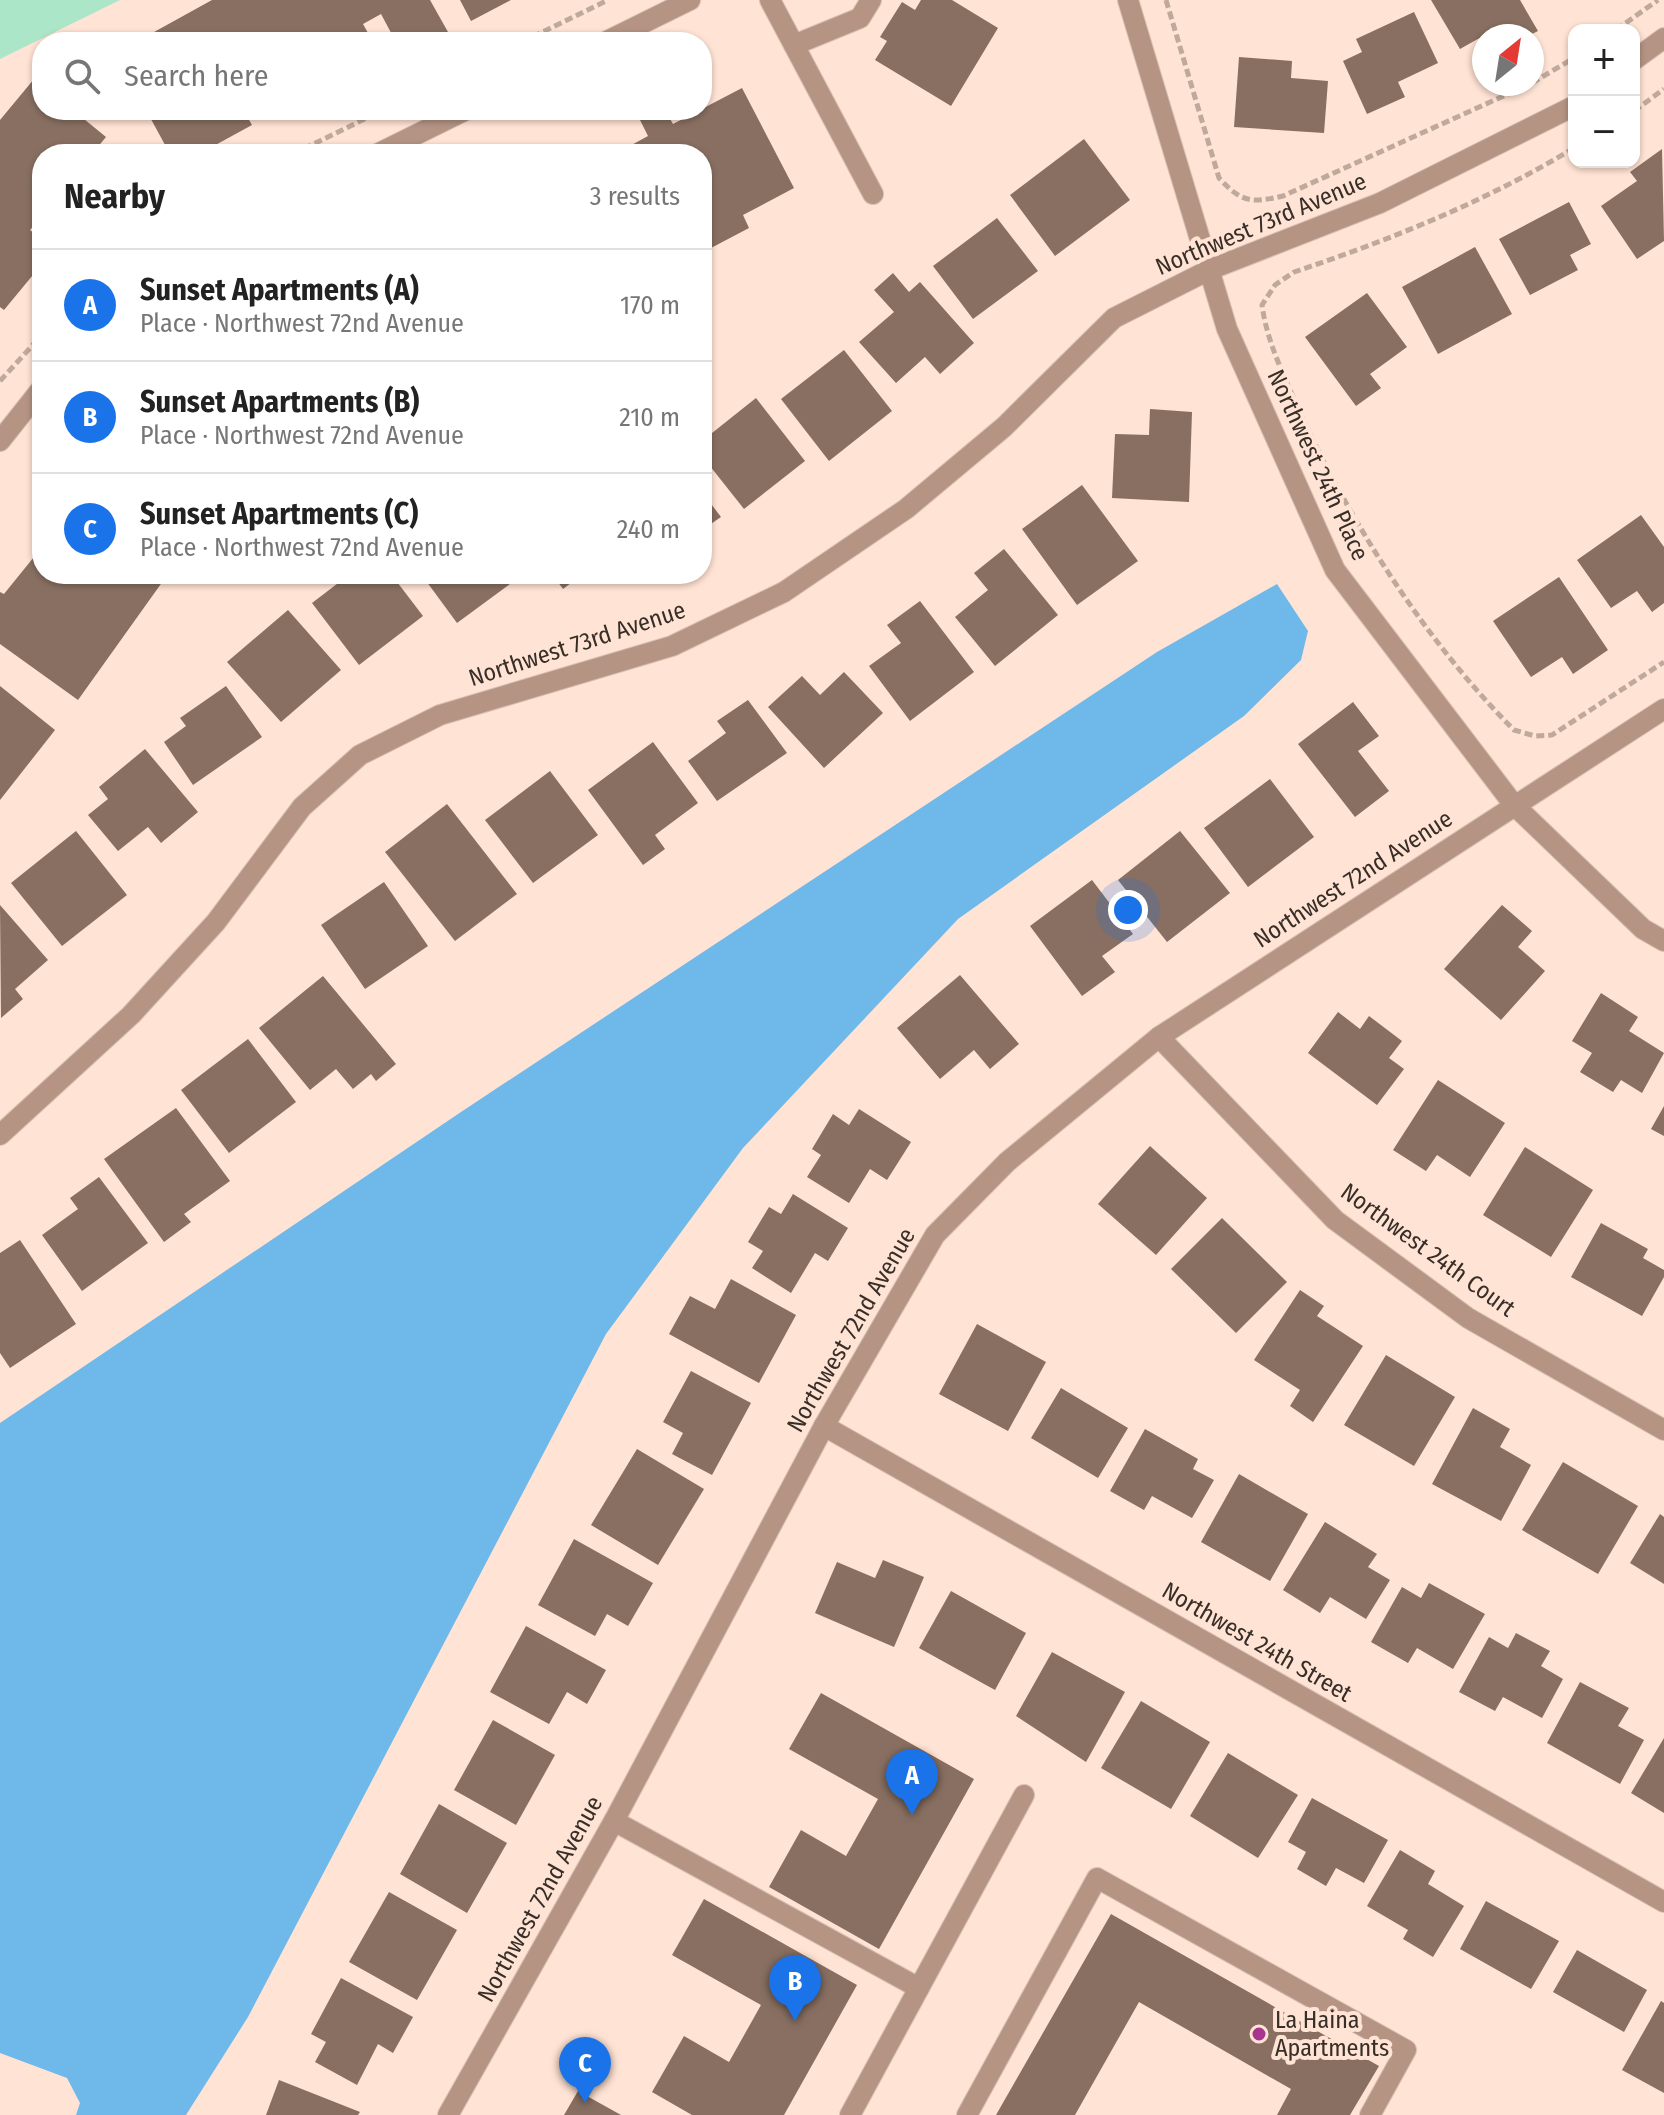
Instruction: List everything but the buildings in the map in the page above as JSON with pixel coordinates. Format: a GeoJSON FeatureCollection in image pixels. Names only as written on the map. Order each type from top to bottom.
{"type":"FeatureCollection","features":[{"type":"Feature","properties":{"kind":"street"},"geometry":{"type":"LineString","coordinates":[[625,32],[690,0]]}},
{"type":"Feature","properties":{"kind":"street"},"geometry":{"type":"LineString","coordinates":[[770,0],[873,194]]}},
{"type":"Feature","properties":{"kind":"street"},"geometry":{"type":"LineString","coordinates":[[794,45],[860,18],[871,0]]}},
{"type":"Feature","properties":{"kind":"street","name":"Northwest 24th Place"},"geometry":{"type":"LineString","coordinates":[[1128,0],[1227,329],[1335,570],[1514,805],[1643,929],[1664,941]]}},
{"type":"Feature","properties":{"kind":"street"},"geometry":{"type":"LineString","coordinates":[[1640,56],[1664,38]]}},
{"type":"Feature","properties":{"kind":"street","name":"Northwest 73rd Avenue"},"geometry":{"type":"LineString","coordinates":[[0,1135],[131,1015],[216,922],[302,807],[360,755],[440,715],[672,646],[784,592],[906,509],[1004,427],[1114,318],[1209,270],[1380,203],[1568,109]]}},
{"type":"Feature","properties":{"kind":"street"},"geometry":{"type":"LineString","coordinates":[[397,144],[446,120]]}},
{"type":"Feature","properties":{"kind":"street"},"geometry":{"type":"LineString","coordinates":[[0,441],[32,401]]}},
{"type":"Feature","properties":{"kind":"street","name":"Northwest 72nd Avenue"},"geometry":{"type":"LineString","coordinates":[[448,2115],[614,1821],[824,1426],[935,1235],[1007,1162],[1159,1037],[1664,709]]}},
{"type":"Feature","properties":{"kind":"street","name":"Northwest 24th Court"},"geometry":{"type":"LineString","coordinates":[[1159,1037],[1335,1220],[1468,1318],[1664,1430]]}},
{"type":"Feature","properties":{"kind":"street","name":"Northwest 24th Street"},"geometry":{"type":"LineString","coordinates":[[824,1426],[1664,1902]]}},
{"type":"Feature","properties":{"kind":"street"},"geometry":{"type":"LineString","coordinates":[[850,2115],[1024,1795]]}},
{"type":"Feature","properties":{"kind":"street"},"geometry":{"type":"LineString","coordinates":[[614,1821],[919,1988]]}},
{"type":"Feature","properties":{"kind":"street"},"geometry":{"type":"LineString","coordinates":[[967,2115],[1097,1878],[1406,2050],[1370,2115]]}},
{"type":"Feature","properties":{"kind":"path"},"geometry":{"type":"LineString","coordinates":[[542,32],[608,0]]}},
{"type":"Feature","properties":{"kind":"path"},"geometry":{"type":"LineString","coordinates":[[1166,0],[1219,178],[1232,192],[1253,203],[1283,196],[1504,96]]}},
{"type":"Feature","properties":{"kind":"path"},"geometry":{"type":"LineString","coordinates":[[1624,24],[1658,0]]}},
{"type":"Feature","properties":{"kind":"path"},"geometry":{"type":"LineString","coordinates":[[1544,76],[1568,62]]}},
{"type":"Feature","properties":{"kind":"path"},"geometry":{"type":"LineString","coordinates":[[1640,107],[1664,89]]}},
{"type":"Feature","properties":{"kind":"path"},"geometry":{"type":"LineString","coordinates":[[313,144],[363,120]]}},
{"type":"Feature","properties":{"kind":"path"},"geometry":{"type":"LineString","coordinates":[[1568,152],[1536,171],[1454,209],[1294,272],[1275,285],[1262,305],[1267,337],[1324,467],[1403,594],[1514,730],[1535,736],[1552,735],[1664,662]]}},
{"type":"Feature","properties":{"kind":"path"},"geometry":{"type":"LineString","coordinates":[[0,381],[32,346]]}},
{"type":"Feature","properties":{"kind":"green space"},"geometry":{"type":"Polygon","coordinates":[[[0,0],[120,0],[55,32],[32,32],[32,43],[0,59],[0,0]]]}},
{"type":"Feature","properties":{"kind":"water"},"geometry":{"type":"Polygon","coordinates":[[[1277,584],[1308,631],[1301,660],[1244,716],[958,919],[743,1148],[606,1334],[248,2017],[186,2115],[76,2115],[80,2103],[67,2078],[0,2053],[0,1423],[461,1112],[1157,652],[1277,584]]]}},
{"type":"Feature","properties":{"kind":"place","name":"Sunset Apartments (A)"},"geometry":{"type":"Point","coordinates":[912,1815]}},
{"type":"Feature","properties":{"kind":"place","name":"Sunset Apartments (B)"},"geometry":{"type":"Point","coordinates":[795,2021]}},
{"type":"Feature","properties":{"kind":"place","name":"La Haina Apartments"},"geometry":{"type":"Point","coordinates":[1259,2034]}},
{"type":"Feature","properties":{"kind":"place","name":"Sunset Apartments (C)"},"geometry":{"type":"Point","coordinates":[585,2103]}}]}
